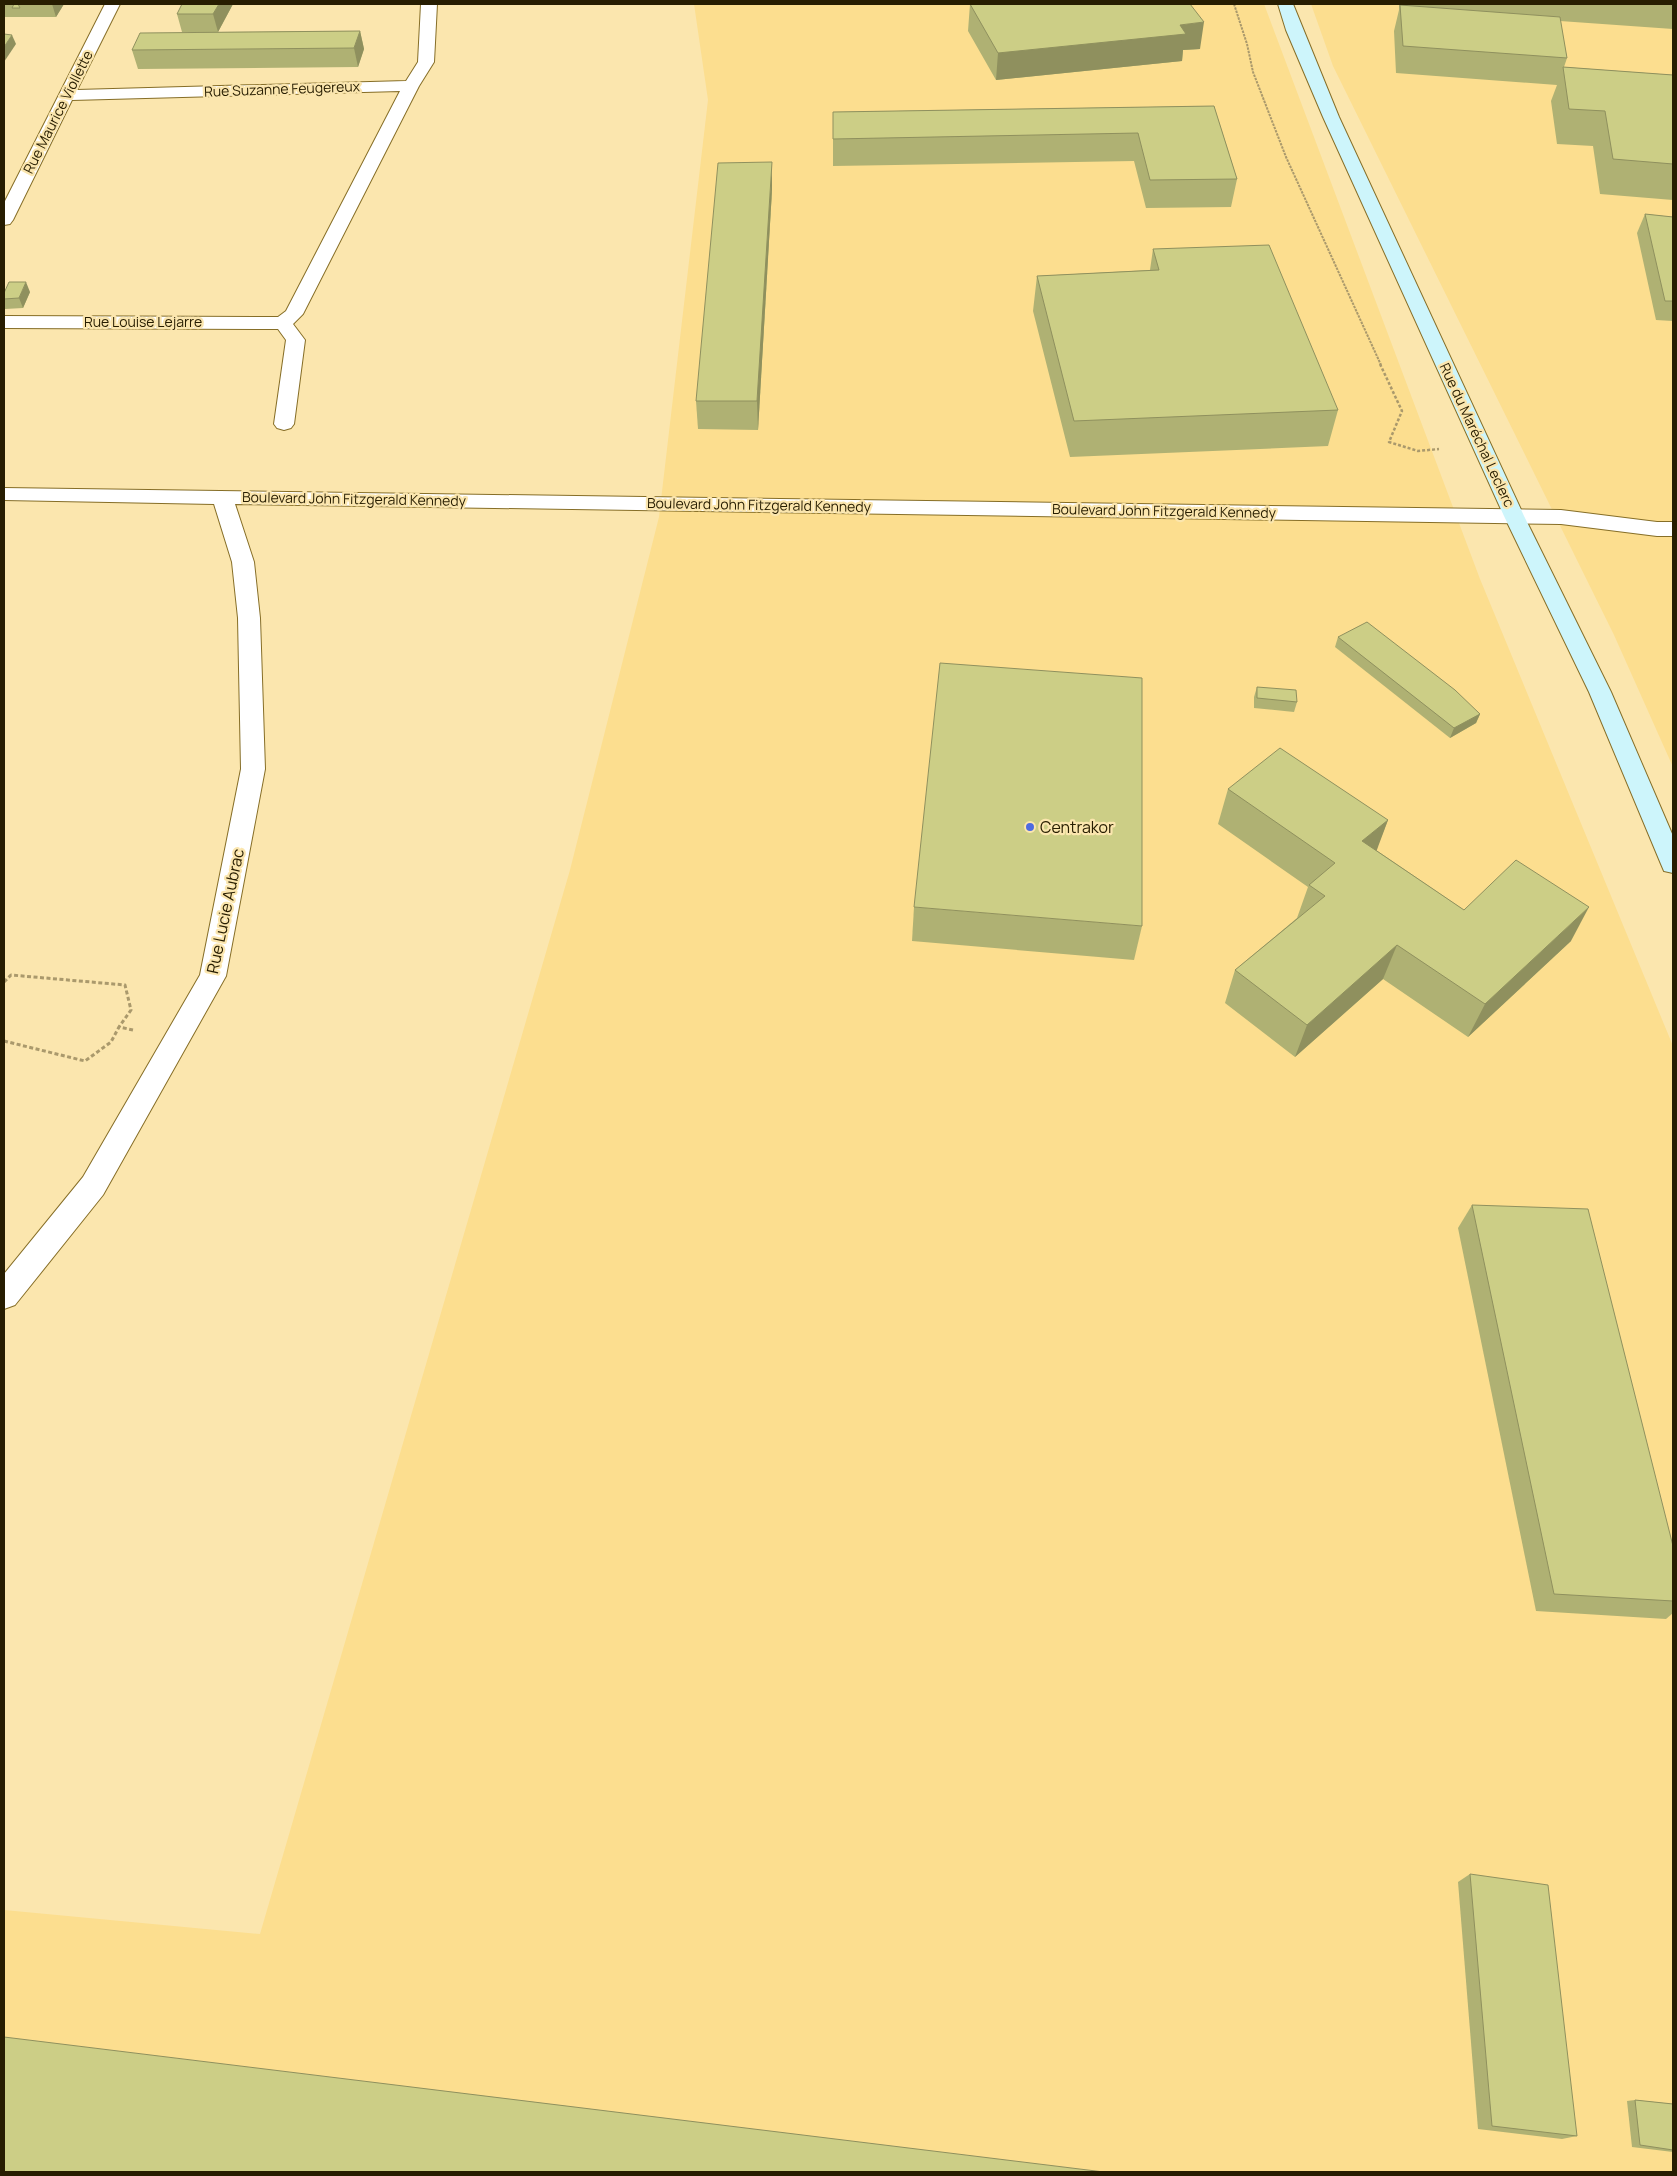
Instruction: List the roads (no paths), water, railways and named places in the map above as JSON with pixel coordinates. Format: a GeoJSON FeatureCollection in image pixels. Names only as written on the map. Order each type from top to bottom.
{"type":"FeatureCollection","features":[{"type":"Feature","properties":{"kind":"main road","name":"Rue du Maréchal Leclerc"},"geometry":{"type":"LineString","coordinates":[[1286,4],[1294,30],[1331,117],[1514,516],[1600,692],[1673,864]]}},
{"type":"Feature","properties":{"kind":"street","name":"Rue Maurice Viollette"},"geometry":{"type":"LineString","coordinates":[[4,220],[112,4]]}},
{"type":"Feature","properties":{"kind":"street"},"geometry":{"type":"LineString","coordinates":[[284,424],[296,340],[283,323],[294,314],[411,86],[426,62],[429,4]]}},
{"type":"Feature","properties":{"kind":"street","name":"Rue Suzanne Feugereux"},"geometry":{"type":"LineString","coordinates":[[66,95],[411,86]]}},
{"type":"Feature","properties":{"kind":"street","name":"Rue Louise Lejarre"},"geometry":{"type":"LineString","coordinates":[[4,322],[283,323]]}},
{"type":"Feature","properties":{"kind":"street","name":"Boulevard John Fitzgerald Kennedy"},"geometry":{"type":"LineString","coordinates":[[4,494],[1514,516],[1561,517],[1657,529],[1673,529]]}},
{"type":"Feature","properties":{"kind":"street","name":"Rue Lucie Aubrac"},"geometry":{"type":"LineString","coordinates":[[4,1296],[93,1186],[213,976],[253,769],[249,618],[243,562],[222,498]]}},
{"type":"Feature","properties":{"kind":"place","name":"Centrakor"},"geometry":{"type":"Point","coordinates":[1030,827]}}]}
